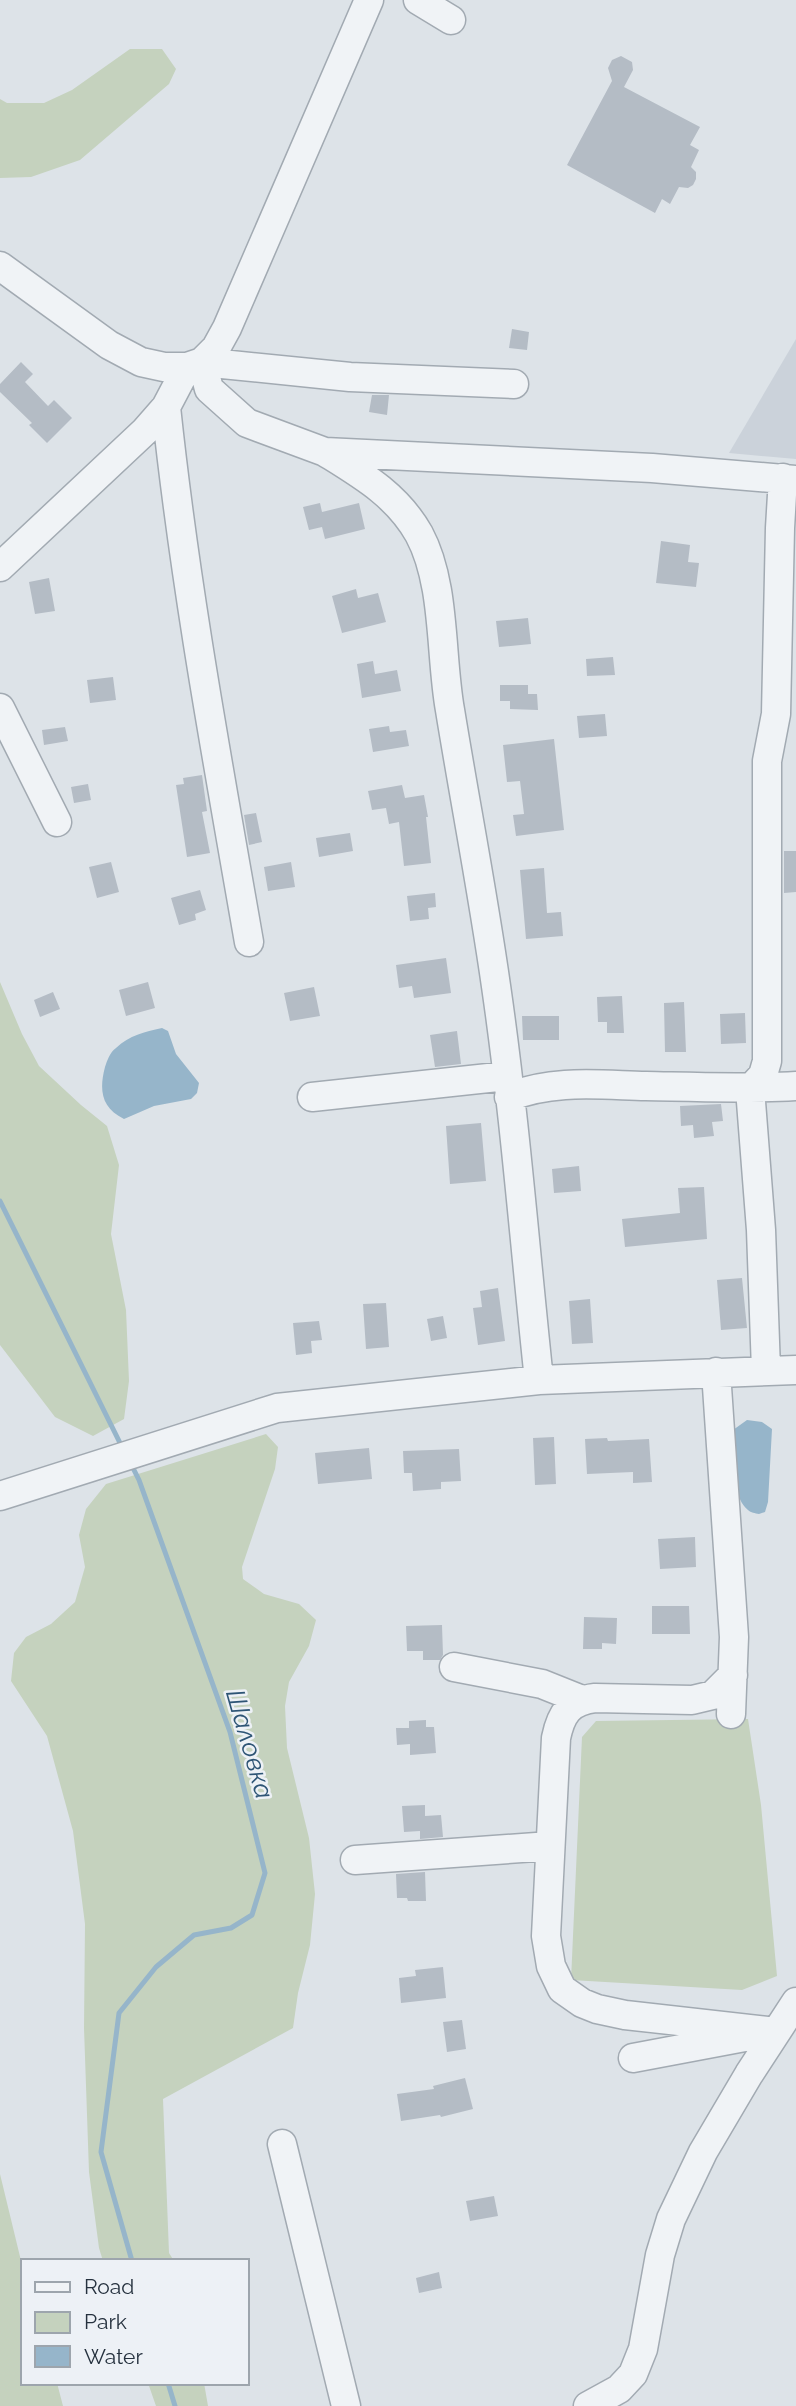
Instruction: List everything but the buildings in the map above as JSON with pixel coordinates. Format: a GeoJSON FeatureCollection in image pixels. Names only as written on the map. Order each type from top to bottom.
{"type":"FeatureCollection","features":[{"type":"Feature","properties":{"kind":"street"},"geometry":{"type":"LineString","coordinates":[[0,567],[145,431],[166,407],[195,365],[215,348],[227,328],[369,0]]}},
{"type":"Feature","properties":{"kind":"street"},"geometry":{"type":"LineString","coordinates":[[418,0],[451,20]]}},
{"type":"Feature","properties":{"kind":"street"},"geometry":{"type":"LineString","coordinates":[[0,266],[109,345],[141,362],[164,367],[195,365],[351,377],[514,384]]}},
{"type":"Feature","properties":{"kind":"street"},"geometry":{"type":"LineString","coordinates":[[195,365],[209,389],[247,424],[325,452],[373,481],[393,499],[418,534],[428,557],[435,582],[448,697],[496,986],[539,1380]]}},
{"type":"Feature","properties":{"kind":"street"},"geometry":{"type":"LineString","coordinates":[[166,407],[177,512],[196,644],[249,942]]}},
{"type":"Feature","properties":{"kind":"street"},"geometry":{"type":"LineString","coordinates":[[325,452],[640,467],[789,479],[780,528],[776,713],[767,761],[767,1061],[763,1075],[750,1089],[761,1230],[766,1370]]}},
{"type":"Feature","properties":{"kind":"street"},"geometry":{"type":"LineString","coordinates":[[0,708],[57,822]]}},
{"type":"Feature","properties":{"kind":"street"},"geometry":{"type":"LineString","coordinates":[[312,1097],[573,1084],[750,1089],[796,1086]]}},
{"type":"Feature","properties":{"kind":"street"},"geometry":{"type":"LineString","coordinates":[[0,1496],[277,1408],[539,1380],[796,1370]]}},
{"type":"Feature","properties":{"kind":"street"},"geometry":{"type":"LineString","coordinates":[[716,1372],[734,1637],[732,1714]]}},
{"type":"Feature","properties":{"kind":"street"},"geometry":{"type":"LineString","coordinates":[[454,1667],[542,1684],[582,1700]]}},
{"type":"Feature","properties":{"kind":"street"},"geometry":{"type":"LineString","coordinates":[[733,1675],[713,1695],[692,1700],[582,1700],[571,1707],[560,1720],[556,1738],[546,1936],[551,1966],[562,1989],[582,2003],[625,2015],[673,2018],[776,2032]]}},
{"type":"Feature","properties":{"kind":"street"},"geometry":{"type":"LineString","coordinates":[[355,1860],[550,1846]]}},
{"type":"Feature","properties":{"kind":"street"},"geometry":{"type":"LineString","coordinates":[[588,2406],[619,2389],[633,2374],[643,2349],[660,2255],[671,2220],[703,2152],[796,2002]]}},
{"type":"Feature","properties":{"kind":"street"},"geometry":{"type":"LineString","coordinates":[[633,2058],[776,2032]]}},
{"type":"Feature","properties":{"kind":"street"},"geometry":{"type":"LineString","coordinates":[[282,2144],[346,2406]]}},
{"type":"Feature","properties":{"kind":"shaded area"},"geometry":{"type":"Polygon","coordinates":[[[796,339],[796,459],[729,453],[796,339]]]}},
{"type":"Feature","properties":{"kind":"green space"},"geometry":{"type":"Polygon","coordinates":[[[130,49],[162,49],[176,69],[169,84],[80,160],[31,177],[0,178],[0,99],[7,103],[44,103],[72,90],[130,49]]]}},
{"type":"Feature","properties":{"kind":"green space"},"geometry":{"type":"Polygon","coordinates":[[[0,982],[39,1066],[107,1126],[119,1165],[111,1234],[126,1310],[129,1381],[124,1419],[93,1436],[55,1417],[0,1345],[0,982]]]}},
{"type":"Feature","properties":{"kind":"green space"},"geometry":{"type":"Polygon","coordinates":[[[266,1434],[278,1447],[275,1469],[242,1567],[243,1579],[264,1594],[299,1604],[316,1620],[309,1646],[289,1682],[285,1706],[287,1748],[309,1838],[315,1894],[310,1945],[298,1993],[293,2028],[163,2099],[169,2253],[173,2259],[102,2259],[99,2248],[89,2172],[84,2028],[85,1924],[73,1831],[47,1736],[11,1681],[14,1653],[26,1637],[51,1624],[75,1602],[85,1567],[79,1535],[86,1509],[106,1484],[266,1434]]]}},
{"type":"Feature","properties":{"kind":"green space"},"geometry":{"type":"Polygon","coordinates":[[[748,1719],[761,1805],[777,1976],[742,1990],[571,1980],[582,1737],[596,1721],[748,1719]]]}},
{"type":"Feature","properties":{"kind":"green space"},"geometry":{"type":"Polygon","coordinates":[[[0,2174],[21,2261],[21,2385],[58,2385],[63,2406],[0,2406],[0,2174]]]}},
{"type":"Feature","properties":{"kind":"green space"},"geometry":{"type":"Polygon","coordinates":[[[149,2385],[204,2385],[208,2406],[156,2406],[149,2385]]]}},
{"type":"Feature","properties":{"kind":"water"},"geometry":{"type":"Polygon","coordinates":[[[162,1028],[168,1031],[176,1054],[199,1083],[197,1093],[191,1099],[154,1106],[124,1119],[106,1104],[102,1091],[105,1067],[110,1054],[132,1037],[162,1028]]]}},
{"type":"Feature","properties":{"kind":"water"},"geometry":{"type":"Polygon","coordinates":[[[747,1420],[762,1422],[772,1429],[768,1502],[765,1512],[759,1514],[749,1511],[742,1504],[734,1473],[733,1430],[747,1420]]]}},
{"type":"Feature","properties":{"kind":"waterway","name":"Шаловка"},"geometry":{"type":"LineString","coordinates":[[0,1201],[123,1449]]}},
{"type":"Feature","properties":{"kind":"waterway","name":"Шаловка"},"geometry":{"type":"LineString","coordinates":[[131,1464],[230,1732],[265,1873],[252,1915],[231,1928],[194,1935],[156,1967],[119,2013],[101,2152],[131,2259]]}},
{"type":"Feature","properties":{"kind":"waterway","name":"Шаловка"},"geometry":{"type":"LineString","coordinates":[[169,2385],[175,2406]]}}]}
